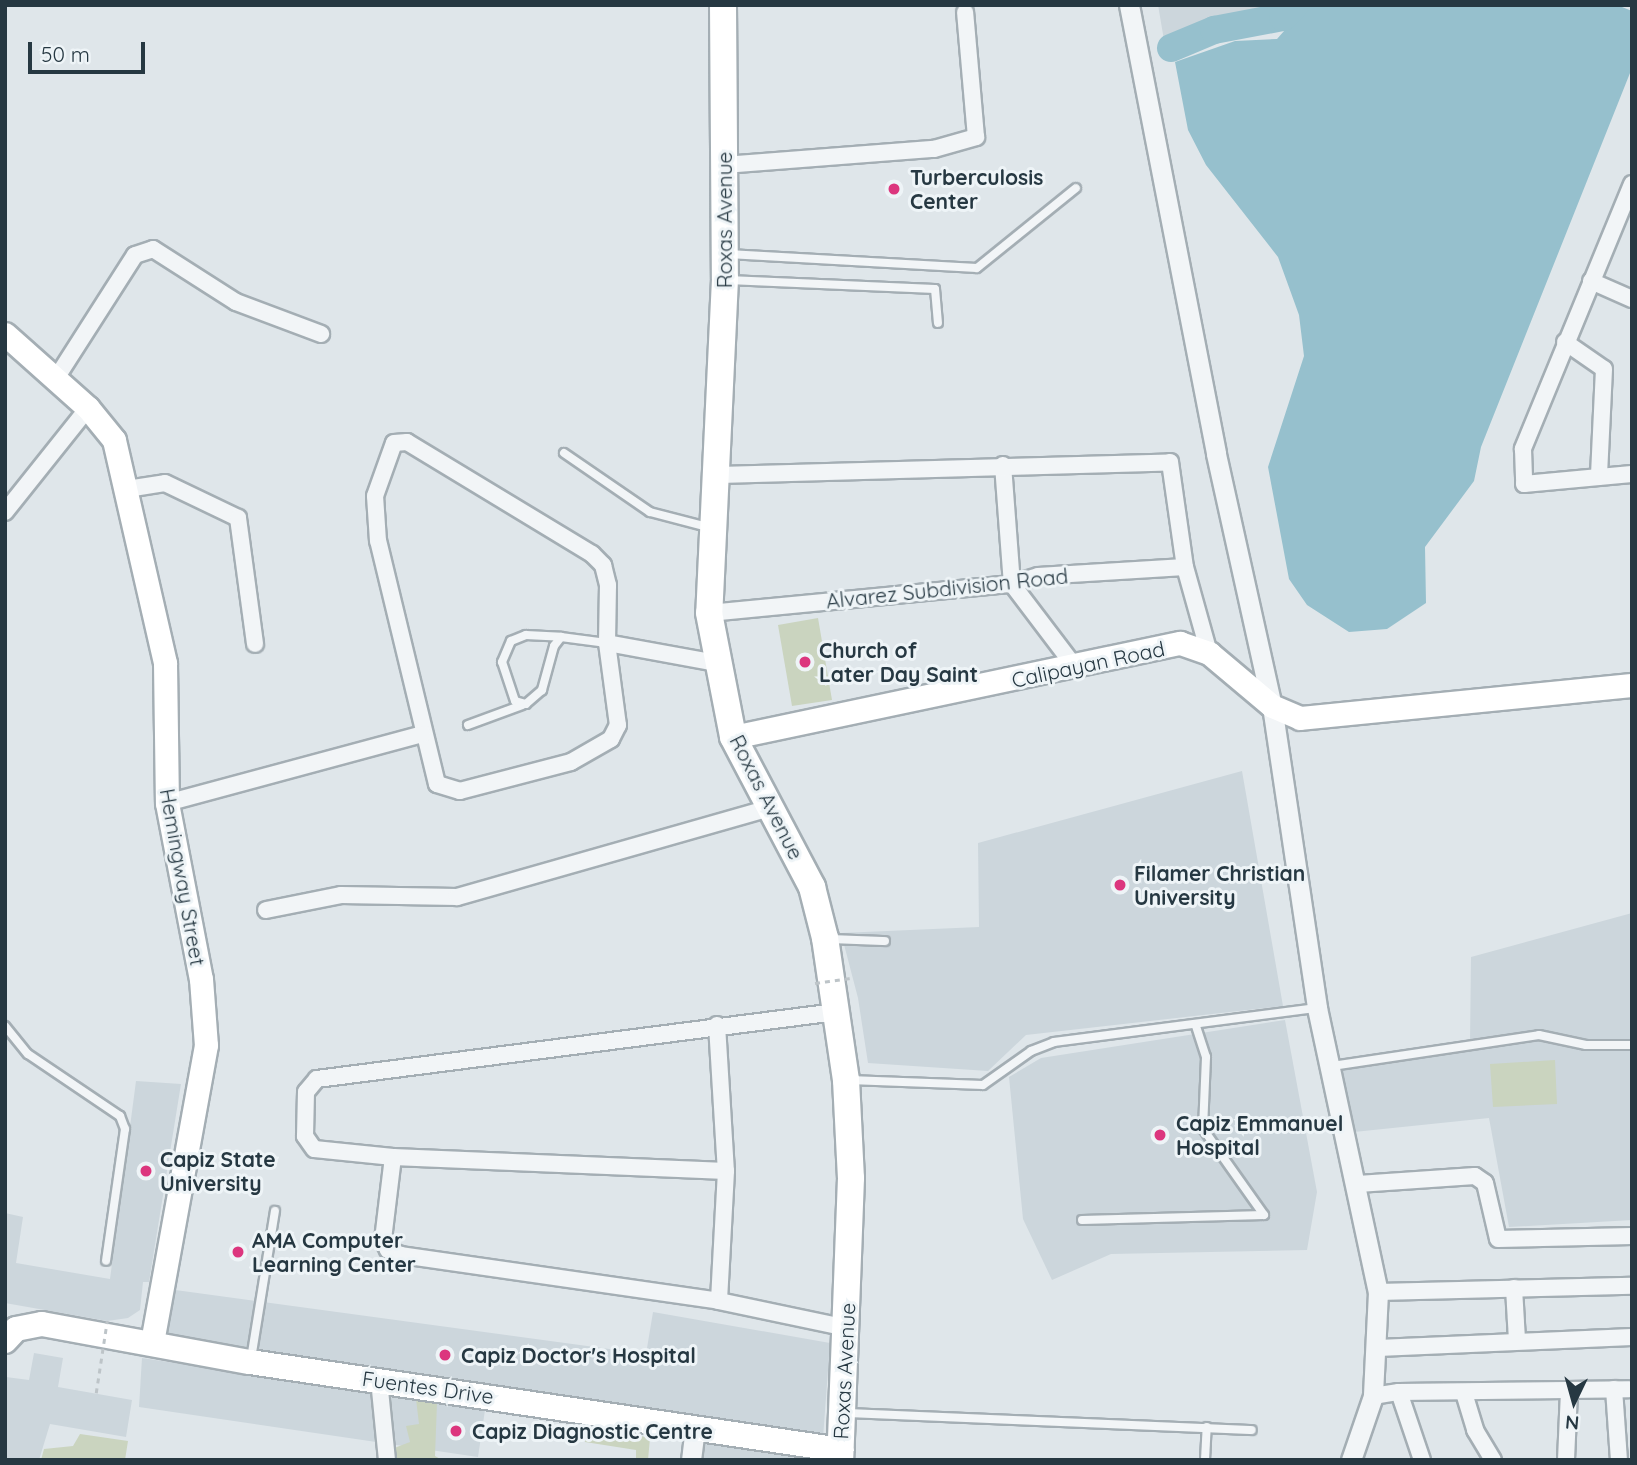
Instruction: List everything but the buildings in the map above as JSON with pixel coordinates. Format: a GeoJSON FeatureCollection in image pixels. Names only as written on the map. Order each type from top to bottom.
{"type":"FeatureCollection","features":[{"type":"Feature","properties":{"kind":"highway","name":"Roxas Avenue"},"geometry":{"type":"LineString","coordinates":[[723,5],[725,267],[718,475],[709,613],[733,737],[812,887],[825,938],[846,1080],[851,1178],[840,1455]]}},
{"type":"Feature","properties":{"kind":"main road","name":"Hemingway Street"},"geometry":{"type":"LineString","coordinates":[[5,334],[88,408],[114,440],[165,663],[167,803],[201,979],[206,1045],[152,1342]]}},
{"type":"Feature","properties":{"kind":"main road","name":"Calipayan Road"},"geometry":{"type":"LineString","coordinates":[[733,737],[1180,643],[1209,653],[1272,706],[1300,718],[1632,685]]}},
{"type":"Feature","properties":{"kind":"main road","name":"Fuentes Drive"},"geometry":{"type":"LineString","coordinates":[[9,1331],[42,1324],[250,1362],[695,1427],[840,1455]]}},
{"type":"Feature","properties":{"kind":"street"},"geometry":{"type":"LineString","coordinates":[[1129,5],[1216,454],[1272,706],[1317,1008],[1358,1184],[1378,1292],[1378,1349],[1373,1396],[1352,1460]]}},
{"type":"Feature","properties":{"kind":"street"},"geometry":{"type":"LineString","coordinates":[[724,165],[934,149],[976,137],[965,12]]}},
{"type":"Feature","properties":{"kind":"street"},"geometry":{"type":"LineString","coordinates":[[1632,184],[1522,449],[1524,484],[1632,474]]}},
{"type":"Feature","properties":{"kind":"street"},"geometry":{"type":"LineString","coordinates":[[55,380],[135,254],[153,249],[236,302],[321,334]]}},
{"type":"Feature","properties":{"kind":"street"},"geometry":{"type":"LineString","coordinates":[[1591,281],[1632,299]]}},
{"type":"Feature","properties":{"kind":"street"},"geometry":{"type":"LineString","coordinates":[[1565,342],[1604,369],[1599,477]]}},
{"type":"Feature","properties":{"kind":"street"},"geometry":{"type":"LineString","coordinates":[[5,512],[88,408]]}},
{"type":"Feature","properties":{"kind":"street"},"geometry":{"type":"LineString","coordinates":[[407,442],[592,554],[603,565],[608,585],[607,643],[618,725],[611,739],[571,762],[460,791],[447,790],[437,784],[378,541],[375,496],[394,443],[407,442]]}},
{"type":"Feature","properties":{"kind":"street"},"geometry":{"type":"LineString","coordinates":[[718,475],[1170,462],[1185,567],[1209,653]]}},
{"type":"Feature","properties":{"kind":"street"},"geometry":{"type":"LineString","coordinates":[[1003,465],[1012,584],[1075,667]]}},
{"type":"Feature","properties":{"kind":"street"},"geometry":{"type":"LineString","coordinates":[[127,489],[165,483],[238,518],[256,644]]}},
{"type":"Feature","properties":{"kind":"street","name":"Alvarez Subdivision Road"},"geometry":{"type":"LineString","coordinates":[[709,613],[1012,584],[1038,576],[1185,567]]}},
{"type":"Feature","properties":{"kind":"street"},"geometry":{"type":"LineString","coordinates":[[607,643],[717,663]]}},
{"type":"Feature","properties":{"kind":"street"},"geometry":{"type":"LineString","coordinates":[[167,803],[423,734]]}},
{"type":"Feature","properties":{"kind":"street"},"geometry":{"type":"LineString","coordinates":[[266,910],[341,895],[457,897],[772,807]]}},
{"type":"Feature","properties":{"kind":"street"},"geometry":{"type":"LineString","coordinates":[[726,1171],[393,1157],[307,1145],[309,1084],[317,1079],[717,1025],[836,1012]]}},
{"type":"Feature","properties":{"kind":"street"},"geometry":{"type":"LineString","coordinates":[[717,1025],[726,1171],[719,1301]]}},
{"type":"Feature","properties":{"kind":"street"},"geometry":{"type":"LineString","coordinates":[[393,1157],[383,1240],[388,1250],[719,1301],[847,1328]]}},
{"type":"Feature","properties":{"kind":"street"},"geometry":{"type":"LineString","coordinates":[[1358,1184],[1475,1176],[1485,1183],[1498,1239],[1632,1236]]}},
{"type":"Feature","properties":{"kind":"street"},"geometry":{"type":"LineString","coordinates":[[1378,1292],[1632,1286]]}},
{"type":"Feature","properties":{"kind":"street"},"geometry":{"type":"LineString","coordinates":[[1514,1288],[1517,1340]]}},
{"type":"Feature","properties":{"kind":"street"},"geometry":{"type":"LineString","coordinates":[[1378,1349],[1517,1340],[1632,1337]]}},
{"type":"Feature","properties":{"kind":"street"},"geometry":{"type":"LineString","coordinates":[[379,1380],[387,1460]]}},
{"type":"Feature","properties":{"kind":"street"},"geometry":{"type":"LineString","coordinates":[[1373,1396],[1399,1392],[1621,1389],[1619,1460]]}},
{"type":"Feature","properties":{"kind":"street"},"geometry":{"type":"LineString","coordinates":[[1566,1460],[1569,1391]]}},
{"type":"Feature","properties":{"kind":"street"},"geometry":{"type":"LineString","coordinates":[[1399,1392],[1422,1460]]}},
{"type":"Feature","properties":{"kind":"street"},"geometry":{"type":"LineString","coordinates":[[1464,1393],[1475,1430],[1493,1460]]}},
{"type":"Feature","properties":{"kind":"street"},"geometry":{"type":"LineString","coordinates":[[691,1460],[695,1427]]}},
{"type":"Feature","properties":{"kind":"lane"},"geometry":{"type":"LineString","coordinates":[[725,267],[977,268],[1076,188]]}},
{"type":"Feature","properties":{"kind":"lane"},"geometry":{"type":"LineString","coordinates":[[725,267],[935,289],[938,323]]}},
{"type":"Feature","properties":{"kind":"lane"},"geometry":{"type":"LineString","coordinates":[[564,453],[650,512],[714,529]]}},
{"type":"Feature","properties":{"kind":"lane"},"geometry":{"type":"LineString","coordinates":[[522,705],[510,691],[502,662],[505,646],[526,635],[607,643]]}},
{"type":"Feature","properties":{"kind":"lane"},"geometry":{"type":"LineString","coordinates":[[468,725],[522,705],[542,690],[554,646],[561,637]]}},
{"type":"Feature","properties":{"kind":"lane"},"geometry":{"type":"LineString","coordinates":[[825,938],[885,941]]}},
{"type":"Feature","properties":{"kind":"lane"},"geometry":{"type":"LineString","coordinates":[[846,1080],[983,1084],[1031,1051],[1054,1042],[1196,1026],[1317,1008]]}},
{"type":"Feature","properties":{"kind":"lane"},"geometry":{"type":"LineString","coordinates":[[5,1026],[28,1054],[120,1116],[125,1129],[106,1261]]}},
{"type":"Feature","properties":{"kind":"lane"},"geometry":{"type":"LineString","coordinates":[[1082,1220],[1264,1215],[1202,1129],[1206,1057],[1196,1026]]}},
{"type":"Feature","properties":{"kind":"lane"},"geometry":{"type":"LineString","coordinates":[[1332,1066],[1539,1035],[1586,1045],[1632,1045]]}},
{"type":"Feature","properties":{"kind":"lane"},"geometry":{"type":"LineString","coordinates":[[250,1362],[275,1211]]}},
{"type":"Feature","properties":{"kind":"lane"},"geometry":{"type":"LineString","coordinates":[[843,1413],[1252,1430]]}},
{"type":"Feature","properties":{"kind":"lane"},"geometry":{"type":"LineString","coordinates":[[1205,1460],[1207,1427]]}},
{"type":"Feature","properties":{"kind":"path"},"geometry":{"type":"LineString","coordinates":[[815,983],[851,978]]}},
{"type":"Feature","properties":{"kind":"path"},"geometry":{"type":"LineString","coordinates":[[96,1393],[107,1321]]}},
{"type":"Feature","properties":{"kind":"shaded area"},"geometry":{"type":"Polygon","coordinates":[[[1158,5],[1282,5],[1224,20],[1165,46],[1158,5]]]}},
{"type":"Feature","properties":{"kind":"shaded area","name":"Filamer Christian University"},"geometry":{"type":"Polygon","coordinates":[[[1242,771],[1283,1006],[1026,1035],[988,1071],[868,1063],[858,998],[841,933],[979,927],[978,843],[1242,771]]]}},
{"type":"Feature","properties":{"kind":"shaded area"},"geometry":{"type":"Polygon","coordinates":[[[1632,913],[1632,1220],[1509,1227],[1489,1118],[1354,1132],[1340,1060],[1470,1043],[1471,957],[1632,913]]]}},
{"type":"Feature","properties":{"kind":"shaded area","name":"Capiz Emmanuel Hospital"},"geometry":{"type":"Polygon","coordinates":[[[1285,1020],[1317,1192],[1307,1250],[1111,1254],[1052,1280],[1023,1219],[1009,1077],[1041,1058],[1285,1020]]]}},
{"type":"Feature","properties":{"kind":"shaded area","name":"Capiz State University"},"geometry":{"type":"Polygon","coordinates":[[[136,1081],[181,1084],[149,1282],[143,1282],[140,1310],[128,1318],[107,1321],[5,1303],[5,1213],[23,1217],[16,1263],[110,1279],[136,1081]]]}},
{"type":"Feature","properties":{"kind":"shaded area"},"geometry":{"type":"Polygon","coordinates":[[[168,1289],[646,1354],[653,1312],[830,1343],[823,1438],[157,1340],[168,1289]]]}},
{"type":"Feature","properties":{"kind":"shaded area"},"geometry":{"type":"Polygon","coordinates":[[[34,1353],[63,1358],[58,1387],[132,1400],[126,1437],[50,1424],[39,1460],[5,1459],[6,1377],[29,1380],[34,1353]]]}},
{"type":"Feature","properties":{"kind":"shaded area"},"geometry":{"type":"Polygon","coordinates":[[[142,1358],[485,1410],[478,1457],[139,1407],[142,1358]]]}},
{"type":"Feature","properties":{"kind":"shaded area"},"geometry":{"type":"Polygon","coordinates":[[[699,1441],[817,1459],[817,1460],[697,1460],[699,1441]]]}},
{"type":"Feature","properties":{"kind":"green space","name":"Church of Later Day Saint"},"geometry":{"type":"Polygon","coordinates":[[[818,618],[832,700],[792,706],[778,625],[818,618]]]}},
{"type":"Feature","properties":{"kind":"green space"},"geometry":{"type":"Polygon","coordinates":[[[1555,1060],[1557,1104],[1493,1107],[1490,1064],[1555,1060]]]}},
{"type":"Feature","properties":{"kind":"green space"},"geometry":{"type":"Polygon","coordinates":[[[416,1399],[437,1403],[435,1456],[442,1460],[391,1460],[389,1450],[410,1442],[406,1426],[419,1424],[416,1399]]]}},
{"type":"Feature","properties":{"kind":"green space"},"geometry":{"type":"Polygon","coordinates":[[[588,1425],[650,1438],[648,1460],[636,1460],[636,1450],[585,1442],[588,1425]]]}},
{"type":"Feature","properties":{"kind":"green space"},"geometry":{"type":"Polygon","coordinates":[[[80,1434],[128,1441],[125,1460],[41,1460],[44,1449],[73,1446],[80,1434]]]}},
{"type":"Feature","properties":{"kind":"water"},"geometry":{"type":"Polygon","coordinates":[[[1307,5],[1617,5],[1632,11],[1632,68],[1481,447],[1474,481],[1425,547],[1426,603],[1387,629],[1349,632],[1307,605],[1289,579],[1268,467],[1304,356],[1299,315],[1278,257],[1206,165],[1188,130],[1175,62],[1235,41],[1277,39],[1307,5]]]}},
{"type":"Feature","properties":{"kind":"waterway"},"geometry":{"type":"LineString","coordinates":[[1171,48],[1214,30],[1283,17],[1295,5]]}},
{"type":"Feature","properties":{"kind":"place","name":"Turberculosis Center"},"geometry":{"type":"Point","coordinates":[894,189]}},
{"type":"Feature","properties":{"kind":"place","name":"Church of Later Day Saint"},"geometry":{"type":"Point","coordinates":[805,662]}},
{"type":"Feature","properties":{"kind":"place","name":"Filamer Christian University"},"geometry":{"type":"Point","coordinates":[1120,885]}},
{"type":"Feature","properties":{"kind":"place","name":"Capiz Emmanuel Hospital"},"geometry":{"type":"Point","coordinates":[1160,1135]}},
{"type":"Feature","properties":{"kind":"place","name":"Capiz State University"},"geometry":{"type":"Point","coordinates":[146,1171]}},
{"type":"Feature","properties":{"kind":"place","name":"AMA Computer Learning Center"},"geometry":{"type":"Point","coordinates":[238,1252]}},
{"type":"Feature","properties":{"kind":"place","name":"Capiz Doctor's Hospital"},"geometry":{"type":"Point","coordinates":[445,1355]}},
{"type":"Feature","properties":{"kind":"place","name":"Capiz Diagnostic Centre"},"geometry":{"type":"Point","coordinates":[456,1431]}}]}
